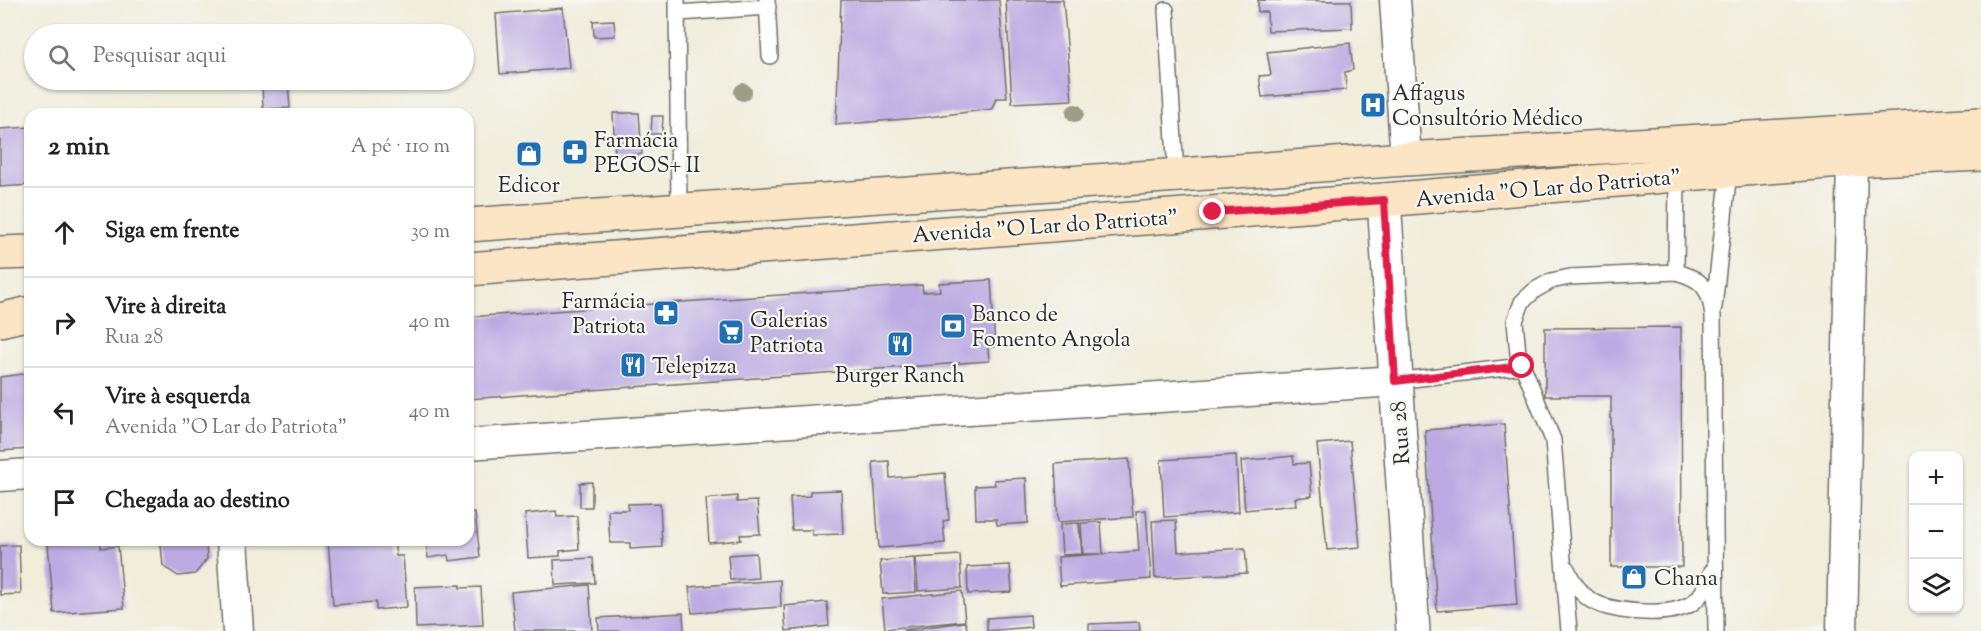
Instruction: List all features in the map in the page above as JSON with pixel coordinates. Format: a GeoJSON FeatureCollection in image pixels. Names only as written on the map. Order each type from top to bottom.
{"type":"FeatureCollection","features":[{"type":"Feature","properties":{"kind":"main road","name":"Avenida \"O Lar do Patriota\""},"geometry":{"type":"LineString","coordinates":[[474,225],[1176,174],[1981,123]]}},
{"type":"Feature","properties":{"kind":"main road","name":"Avenida \"O Lar do Patriota\""},"geometry":{"type":"LineString","coordinates":[[474,269],[1384,200],[1852,160],[1981,154]]}},
{"type":"Feature","properties":{"kind":"main road"},"geometry":{"type":"LineString","coordinates":[[0,254],[24,252]]}},
{"type":"Feature","properties":{"kind":"main road"},"geometry":{"type":"LineString","coordinates":[[0,320],[24,314]]}},
{"type":"Feature","properties":{"kind":"street"},"geometry":{"type":"LineString","coordinates":[[1395,0],[1406,159]]}},
{"type":"Feature","properties":{"kind":"street"},"geometry":{"type":"LineString","coordinates":[[1842,631],[1852,160]]}},
{"type":"Feature","properties":{"kind":"street","name":"Rua 28"},"geometry":{"type":"LineString","coordinates":[[1384,200],[1413,631]]}},
{"type":"Feature","properties":{"kind":"street"},"geometry":{"type":"LineString","coordinates":[[474,444],[1395,381]]}},
{"type":"Feature","properties":{"kind":"street"},"geometry":{"type":"LineString","coordinates":[[0,476],[24,474]]}},
{"type":"Feature","properties":{"kind":"street"},"geometry":{"type":"LineString","coordinates":[[232,546],[238,631]]}},
{"type":"Feature","properties":{"kind":"lane"},"geometry":{"type":"LineString","coordinates":[[679,210],[677,6],[768,3],[770,56]]}},
{"type":"Feature","properties":{"kind":"lane"},"geometry":{"type":"LineString","coordinates":[[1166,10],[1176,174]]}},
{"type":"Feature","properties":{"kind":"lane"},"geometry":{"type":"LineString","coordinates":[[1713,316],[1729,171]]}},
{"type":"Feature","properties":{"kind":"lane"},"geometry":{"type":"LineString","coordinates":[[1676,272],[1677,176]]}},
{"type":"Feature","properties":{"kind":"lane"},"geometry":{"type":"LineString","coordinates":[[1569,631],[1553,440],[1518,354],[1515,321],[1521,302],[1535,290],[1551,281],[1570,277],[1676,272],[1693,276],[1703,285],[1711,299],[1713,316],[1716,631]]}},
{"type":"Feature","properties":{"kind":"lane"},"geometry":{"type":"LineString","coordinates":[[1395,381],[1522,366]]}},
{"type":"Feature","properties":{"kind":"lane"},"geometry":{"type":"LineString","coordinates":[[1564,564],[1573,584],[1590,600],[1614,609],[1638,612],[1665,611],[1689,605],[1704,592],[1714,564]]}},
{"type":"Feature","properties":{"kind":"building"},"geometry":{"type":"Polygon","coordinates":[[[841,0],[999,0],[1007,98],[996,98],[992,109],[836,125],[841,0]]]}},
{"type":"Feature","properties":{"kind":"building"},"geometry":{"type":"Polygon","coordinates":[[[1006,0],[1063,0],[1072,100],[1012,103],[1006,0]]]}},
{"type":"Feature","properties":{"kind":"building"},"geometry":{"type":"Polygon","coordinates":[[[1258,0],[1351,1],[1352,28],[1268,31],[1267,12],[1258,12],[1258,0]]]}},
{"type":"Feature","properties":{"kind":"building"},"geometry":{"type":"Polygon","coordinates":[[[563,8],[569,68],[500,74],[496,14],[563,8]]]}},
{"type":"Feature","properties":{"kind":"building"},"geometry":{"type":"Polygon","coordinates":[[[614,20],[615,36],[594,37],[593,21],[614,20]]]}},
{"type":"Feature","properties":{"kind":"building"},"geometry":{"type":"Polygon","coordinates":[[[1350,43],[1353,70],[1345,72],[1346,90],[1262,97],[1259,76],[1271,75],[1267,52],[1350,43]]]}},
{"type":"Feature","properties":{"kind":"building"},"geometry":{"type":"Polygon","coordinates":[[[262,90],[289,90],[290,108],[263,108],[262,90]]]}},
{"type":"Feature","properties":{"kind":"building"},"geometry":{"type":"Polygon","coordinates":[[[613,113],[639,113],[642,154],[615,155],[613,113]]]}},
{"type":"Feature","properties":{"kind":"building"},"geometry":{"type":"Polygon","coordinates":[[[652,116],[663,116],[662,134],[651,134],[652,116]]]}},
{"type":"Feature","properties":{"kind":"building"},"geometry":{"type":"Polygon","coordinates":[[[24,127],[24,185],[0,187],[0,129],[24,127]]]}},
{"type":"Feature","properties":{"kind":"building","name":"Galerias Patriota"},"geometry":{"type":"Polygon","coordinates":[[[991,280],[995,347],[988,347],[989,361],[474,399],[474,317],[922,285],[923,292],[940,291],[939,283],[991,280]]]}},
{"type":"Feature","properties":{"kind":"building"},"geometry":{"type":"Polygon","coordinates":[[[1681,327],[1682,567],[1611,567],[1611,396],[1545,396],[1545,328],[1681,327]]]}},
{"type":"Feature","properties":{"kind":"building"},"geometry":{"type":"Polygon","coordinates":[[[24,374],[24,449],[0,451],[0,377],[24,374]]]}},
{"type":"Feature","properties":{"kind":"building"},"geometry":{"type":"Polygon","coordinates":[[[1504,424],[1517,605],[1437,611],[1425,430],[1504,424]]]}},
{"type":"Feature","properties":{"kind":"building"},"geometry":{"type":"Polygon","coordinates":[[[1350,441],[1360,547],[1327,550],[1317,444],[1350,441]]]}},
{"type":"Feature","properties":{"kind":"building"},"geometry":{"type":"Polygon","coordinates":[[[1236,455],[1239,512],[1164,517],[1161,460],[1236,455]]]}},
{"type":"Feature","properties":{"kind":"building"},"geometry":{"type":"Polygon","coordinates":[[[1293,456],[1294,464],[1309,463],[1312,496],[1295,498],[1296,505],[1245,510],[1241,461],[1293,456]]]}},
{"type":"Feature","properties":{"kind":"building"},"geometry":{"type":"Polygon","coordinates":[[[1129,459],[1133,517],[1058,522],[1055,464],[1129,459]]]}},
{"type":"Feature","properties":{"kind":"building"},"geometry":{"type":"Polygon","coordinates":[[[889,461],[890,478],[945,473],[949,520],[943,521],[945,543],[879,548],[873,462],[889,461]]]}},
{"type":"Feature","properties":{"kind":"building"},"geometry":{"type":"Polygon","coordinates":[[[1026,478],[1028,523],[997,525],[996,519],[976,519],[975,486],[995,485],[994,480],[1026,478]]]}},
{"type":"Feature","properties":{"kind":"building"},"geometry":{"type":"Polygon","coordinates":[[[592,482],[592,507],[580,507],[580,483],[592,482]]]}},
{"type":"Feature","properties":{"kind":"building"},"geometry":{"type":"Polygon","coordinates":[[[841,490],[843,534],[812,535],[812,530],[792,530],[790,497],[810,496],[810,491],[841,490]]]}},
{"type":"Feature","properties":{"kind":"building"},"geometry":{"type":"Polygon","coordinates":[[[737,496],[737,502],[757,501],[760,534],[740,535],[741,540],[709,543],[706,499],[737,496]]]}},
{"type":"Feature","properties":{"kind":"building"},"geometry":{"type":"Polygon","coordinates":[[[660,503],[662,547],[630,549],[630,543],[610,543],[608,510],[628,510],[628,504],[660,503]]]}},
{"type":"Feature","properties":{"kind":"building"},"geometry":{"type":"Polygon","coordinates":[[[1146,510],[1151,579],[1060,586],[1058,557],[1101,554],[1083,554],[1081,523],[1101,522],[1103,554],[1139,551],[1136,511],[1146,510]]]}},
{"type":"Feature","properties":{"kind":"building"},"geometry":{"type":"Polygon","coordinates":[[[556,511],[557,517],[577,516],[579,549],[560,551],[560,556],[528,558],[525,514],[556,511]]]}},
{"type":"Feature","properties":{"kind":"building"},"geometry":{"type":"Polygon","coordinates":[[[474,513],[480,557],[449,561],[448,555],[428,558],[427,546],[474,546],[474,513]]]}},
{"type":"Feature","properties":{"kind":"building"},"geometry":{"type":"Polygon","coordinates":[[[1176,520],[1178,552],[1245,548],[1247,573],[1155,578],[1152,521],[1176,520]]]}},
{"type":"Feature","properties":{"kind":"building"},"geometry":{"type":"Polygon","coordinates":[[[1079,523],[1082,554],[1062,555],[1060,524],[1079,523]]]}},
{"type":"Feature","properties":{"kind":"building"},"geometry":{"type":"Polygon","coordinates":[[[19,545],[21,594],[0,595],[0,546],[19,545]]]}},
{"type":"Feature","properties":{"kind":"building"},"geometry":{"type":"Polygon","coordinates":[[[48,546],[101,546],[101,548],[118,546],[124,608],[54,613],[48,546]]]}},
{"type":"Feature","properties":{"kind":"building"},"geometry":{"type":"Polygon","coordinates":[[[161,546],[206,546],[207,559],[195,574],[178,576],[163,566],[161,546]]]}},
{"type":"Feature","properties":{"kind":"building"},"geometry":{"type":"Polygon","coordinates":[[[328,546],[395,546],[396,556],[403,556],[407,607],[376,610],[376,602],[333,605],[328,546]]]}},
{"type":"Feature","properties":{"kind":"building"},"geometry":{"type":"Polygon","coordinates":[[[756,553],[758,578],[730,580],[728,555],[756,553]]]}},
{"type":"Feature","properties":{"kind":"building"},"geometry":{"type":"Polygon","coordinates":[[[960,555],[962,588],[918,591],[916,558],[960,555]]]}},
{"type":"Feature","properties":{"kind":"building"},"geometry":{"type":"Polygon","coordinates":[[[593,558],[595,583],[555,585],[554,560],[593,558]]]}},
{"type":"Feature","properties":{"kind":"building"},"geometry":{"type":"Polygon","coordinates":[[[914,558],[916,592],[883,594],[880,561],[914,558]]]}},
{"type":"Feature","properties":{"kind":"building"},"geometry":{"type":"Polygon","coordinates":[[[1010,565],[1012,592],[968,594],[967,567],[1010,565]]]}},
{"type":"Feature","properties":{"kind":"building"},"geometry":{"type":"Polygon","coordinates":[[[780,580],[781,607],[692,613],[689,587],[780,580]]]}},
{"type":"Feature","properties":{"kind":"building"},"geometry":{"type":"Polygon","coordinates":[[[460,585],[460,588],[481,587],[483,625],[416,628],[415,587],[460,585]]]}},
{"type":"Feature","properties":{"kind":"building"},"geometry":{"type":"Polygon","coordinates":[[[589,585],[592,631],[515,631],[511,592],[589,585]]]}},
{"type":"Feature","properties":{"kind":"building"},"geometry":{"type":"Polygon","coordinates":[[[962,591],[965,621],[885,629],[882,599],[962,591]]]}},
{"type":"Feature","properties":{"kind":"building"},"geometry":{"type":"Polygon","coordinates":[[[827,602],[829,626],[786,631],[784,606],[827,602]]]}},
{"type":"Feature","properties":{"kind":"building"},"geometry":{"type":"Polygon","coordinates":[[[683,613],[684,631],[599,631],[598,618],[683,613]]]}},
{"type":"Feature","properties":{"kind":"building"},"geometry":{"type":"Polygon","coordinates":[[[1030,615],[1031,627],[987,631],[987,618],[1030,615]]]}},
{"type":"Feature","properties":{"kind":"building"},"geometry":{"type":"Polygon","coordinates":[[[965,622],[968,631],[904,631],[904,630],[965,622]]]}},
{"type":"Feature","properties":{"kind":"building"},"geometry":{"type":"Polygon","coordinates":[[[1139,622],[1140,631],[1089,631],[1089,624],[1139,622]]]}},
{"type":"Feature","properties":{"kind":"place","name":"Affagus Consultório Médico"},"geometry":{"type":"Point","coordinates":[1373,105]}},
{"type":"Feature","properties":{"kind":"place","name":"Farmácia PEGOS+ II"},"geometry":{"type":"Point","coordinates":[575,152]}},
{"type":"Feature","properties":{"kind":"place","name":"Edicor"},"geometry":{"type":"Point","coordinates":[529,154]}},
{"type":"Feature","properties":{"kind":"place","name":"Farmácia Patriota"},"geometry":{"type":"Point","coordinates":[666,313]}},
{"type":"Feature","properties":{"kind":"place","name":"Banco de Fomento Angola"},"geometry":{"type":"Point","coordinates":[953,326]}},
{"type":"Feature","properties":{"kind":"place","name":"Galerias Patriota"},"geometry":{"type":"Point","coordinates":[731,332]}},
{"type":"Feature","properties":{"kind":"place","name":"Burger Ranch"},"geometry":{"type":"Point","coordinates":[900,344]}},
{"type":"Feature","properties":{"kind":"place","name":"Telepizza"},"geometry":{"type":"Point","coordinates":[633,365]}},
{"type":"Feature","properties":{"kind":"place","name":"Chana"},"geometry":{"type":"Point","coordinates":[1634,577]}},
{"type":"Feature","properties":{"kind":"route"},"geometry":{"type":"LineString","coordinates":[[1213,212],[1384,200],[1395,381],[1522,366]]}}]}
